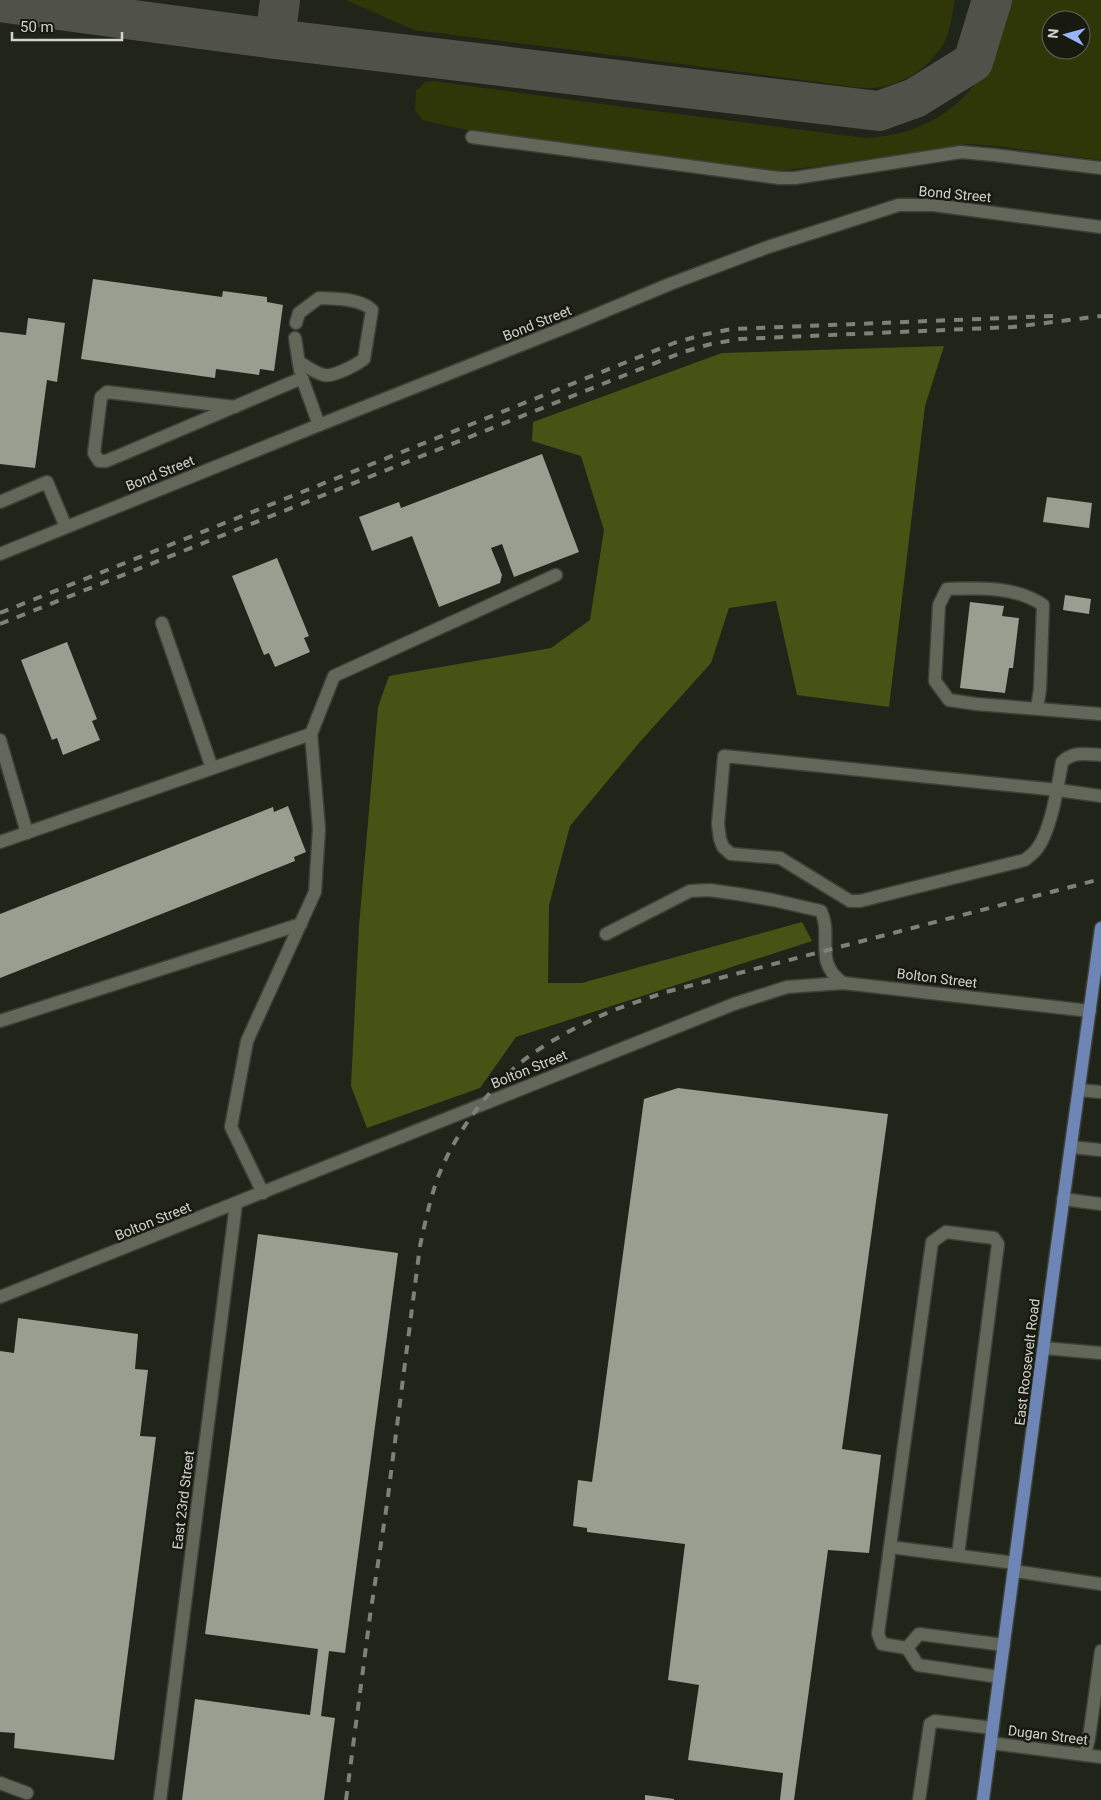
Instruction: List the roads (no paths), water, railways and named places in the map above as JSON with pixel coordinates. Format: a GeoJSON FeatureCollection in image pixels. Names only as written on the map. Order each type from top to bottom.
{"type":"FeatureCollection","features":[{"type":"Feature","properties":{"kind":"main road","name":"East Roosevelt Road"},"geometry":{"type":"LineString","coordinates":[[983,1800],[1101,928]]}},
{"type":"Feature","properties":{"kind":"street"},"geometry":{"type":"LineString","coordinates":[[472,137],[779,178],[794,178],[961,152],[1101,168]]}},
{"type":"Feature","properties":{"kind":"street","name":"Bond Street"},"geometry":{"type":"LineString","coordinates":[[0,554],[688,277],[768,247],[899,205],[933,205],[1101,227]]}},
{"type":"Feature","properties":{"kind":"street"},"geometry":{"type":"LineString","coordinates":[[296,323],[299,313],[319,298],[359,302],[367,305],[372,310],[364,359],[356,365],[330,375],[323,375],[299,362]]}},
{"type":"Feature","properties":{"kind":"street"},"geometry":{"type":"LineString","coordinates":[[295,338],[302,378],[319,425]]}},
{"type":"Feature","properties":{"kind":"street"},"geometry":{"type":"LineString","coordinates":[[235,406],[107,392],[102,397],[94,453],[99,461],[106,461],[302,378]]}},
{"type":"Feature","properties":{"kind":"street"},"geometry":{"type":"LineString","coordinates":[[0,502],[47,482],[66,527]]}},
{"type":"Feature","properties":{"kind":"street"},"geometry":{"type":"LineString","coordinates":[[0,491],[14,496]]}},
{"type":"Feature","properties":{"kind":"street"},"geometry":{"type":"LineString","coordinates":[[264,1193],[231,1127],[247,1041],[315,892],[319,830],[311,734],[334,676],[556,575]]}},
{"type":"Feature","properties":{"kind":"street"},"geometry":{"type":"LineString","coordinates":[[1037,708],[1040,689],[1043,605],[1031,597],[988,587],[947,589],[939,605],[935,682],[949,700],[976,704],[1101,714]]}},
{"type":"Feature","properties":{"kind":"street"},"geometry":{"type":"LineString","coordinates":[[162,623],[212,768]]}},
{"type":"Feature","properties":{"kind":"street"},"geometry":{"type":"LineString","coordinates":[[0,842],[311,734]]}},
{"type":"Feature","properties":{"kind":"street"},"geometry":{"type":"LineString","coordinates":[[0,740],[27,833]]}},
{"type":"Feature","properties":{"kind":"street"},"geometry":{"type":"LineString","coordinates":[[1101,755],[1081,753],[1066,758],[1062,762],[1058,790],[1044,837],[1037,849],[1024,860],[860,901],[850,901],[780,858],[731,854],[723,847],[718,824],[724,756],[1058,790],[1101,796]]}},
{"type":"Feature","properties":{"kind":"street"},"geometry":{"type":"LineString","coordinates":[[606,934],[690,891],[709,890],[772,900],[821,912],[826,921],[824,950],[826,963],[835,977],[842,982]]}},
{"type":"Feature","properties":{"kind":"street"},"geometry":{"type":"LineString","coordinates":[[0,1021],[301,924]]}},
{"type":"Feature","properties":{"kind":"street","name":"Bolton Street"},"geometry":{"type":"LineString","coordinates":[[0,1297],[734,1004],[787,987],[842,982],[1090,1011]]}},
{"type":"Feature","properties":{"kind":"street"},"geometry":{"type":"LineString","coordinates":[[1079,1090],[1101,1092]]}},
{"type":"Feature","properties":{"kind":"street"},"geometry":{"type":"LineString","coordinates":[[1071,1147],[1101,1150]]}},
{"type":"Feature","properties":{"kind":"street"},"geometry":{"type":"LineString","coordinates":[[1064,1199],[1101,1204]]}},
{"type":"Feature","properties":{"kind":"street","name":"East 23rd Street"},"geometry":{"type":"LineString","coordinates":[[160,1800],[236,1204]]}},
{"type":"Feature","properties":{"kind":"street"},"geometry":{"type":"LineString","coordinates":[[958,1555],[998,1244],[994,1238],[946,1232],[932,1242],[878,1634],[882,1644],[907,1648],[918,1666],[1000,1677]]}},
{"type":"Feature","properties":{"kind":"street"},"geometry":{"type":"LineString","coordinates":[[1044,1348],[1101,1353]]}},
{"type":"Feature","properties":{"kind":"street"},"geometry":{"type":"LineString","coordinates":[[890,1547],[958,1555],[1101,1584]]}},
{"type":"Feature","properties":{"kind":"street"},"geometry":{"type":"LineString","coordinates":[[907,1648],[919,1634],[1004,1645]]}},
{"type":"Feature","properties":{"kind":"street"},"geometry":{"type":"LineString","coordinates":[[1085,1755],[1101,1650]]}},
{"type":"Feature","properties":{"kind":"street"},"geometry":{"type":"LineString","coordinates":[[919,1800],[930,1724],[935,1721],[993,1728]]}},
{"type":"Feature","properties":{"kind":"street","name":"Dugan Street"},"geometry":{"type":"LineString","coordinates":[[991,1743],[1101,1757]]}},
{"type":"Feature","properties":{"kind":"street"},"geometry":{"type":"LineString","coordinates":[[0,1783],[27,1793]]}},
{"type":"Feature","properties":{"kind":"railway"},"geometry":{"type":"LineString","coordinates":[[0,613],[674,343],[702,335],[732,329],[1053,316]]}},
{"type":"Feature","properties":{"kind":"railway"},"geometry":{"type":"LineString","coordinates":[[0,624],[683,352],[711,344],[740,339],[1013,327],[1101,316]]}},
{"type":"Feature","properties":{"kind":"railway"},"geometry":{"type":"LineString","coordinates":[[346,1800],[420,1246],[438,1177],[450,1150],[483,1101],[523,1060],[573,1029],[623,1007],[666,992],[1101,879]]}}]}
